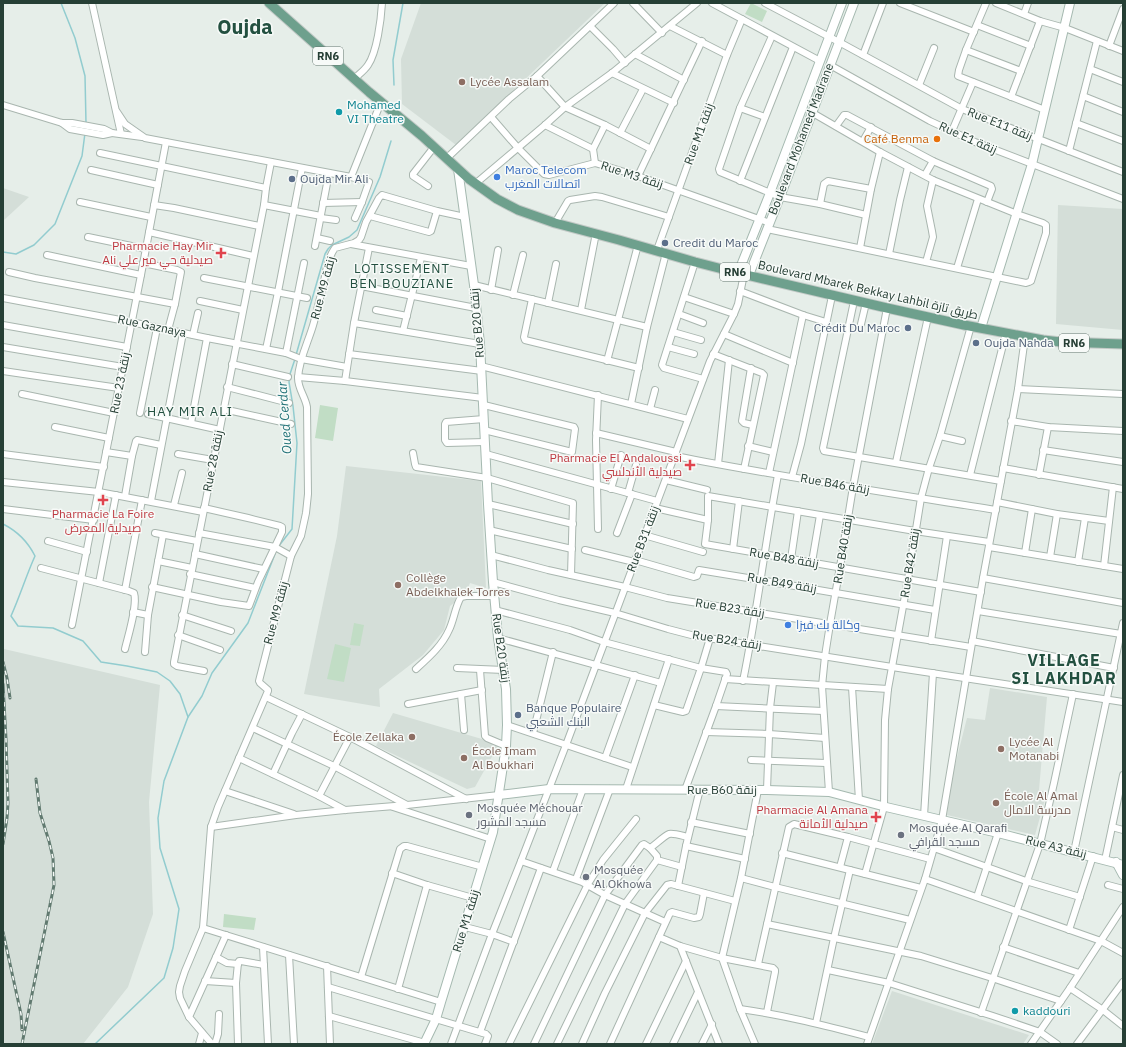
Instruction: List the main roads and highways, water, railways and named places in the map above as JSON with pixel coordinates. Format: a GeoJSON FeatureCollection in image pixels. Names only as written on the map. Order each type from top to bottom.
{"type":"FeatureCollection","features":[{"type":"Feature","properties":{"kind":"main road","name":"Boulevard Mbarek Bekkay Lahbil طريق تازة"},"geometry":{"type":"LineString","coordinates":[[269,3],[354,79],[434,146],[475,184],[508,205],[528,214],[743,276],[854,301],[1025,337],[1061,342],[1123,344]]}},
{"type":"Feature","properties":{"kind":"waterway"},"geometry":{"type":"LineString","coordinates":[[61,3],[75,38],[85,76],[86,123]]}},
{"type":"Feature","properties":{"kind":"waterway","name":"Oued Cerdar"},"geometry":{"type":"LineString","coordinates":[[394,85],[393,60],[403,3]]}},
{"type":"Feature","properties":{"kind":"waterway"},"geometry":{"type":"LineString","coordinates":[[3,252],[16,254],[34,245],[55,224],[82,156],[85,133]]}},
{"type":"Feature","properties":{"kind":"waterway","name":"Oued Cerdar"},"geometry":{"type":"LineString","coordinates":[[296,355],[325,254],[332,245],[349,237],[357,230],[380,177],[391,141]]}},
{"type":"Feature","properties":{"kind":"waterway","name":"Oued Cerdar"},"geometry":{"type":"LineString","coordinates":[[278,547],[292,529],[297,443],[289,382],[295,359]]}},
{"type":"Feature","properties":{"kind":"waterway"},"geometry":{"type":"LineString","coordinates":[[3,524],[22,537],[35,556],[11,616],[18,626],[53,628],[83,641],[101,662],[157,672],[170,681],[180,694],[188,717],[164,781],[158,818],[160,848],[179,909],[173,948],[164,978],[95,1044]]}},
{"type":"Feature","properties":{"kind":"waterway","name":"Oued Cerdar"},"geometry":{"type":"LineString","coordinates":[[188,717],[202,696],[212,673],[248,623],[275,554]]}},
{"type":"Feature","properties":{"kind":"railway"},"geometry":{"type":"LineString","coordinates":[[3,662],[10,698]]}},
{"type":"Feature","properties":{"kind":"railway"},"geometry":{"type":"LineString","coordinates":[[3,684],[8,803],[3,844]]}},
{"type":"Feature","properties":{"kind":"railway"},"geometry":{"type":"LineString","coordinates":[[22,1044],[54,885],[53,858],[40,813],[36,779]]}},
{"type":"Feature","properties":{"kind":"railway"},"geometry":{"type":"LineString","coordinates":[[3,932],[21,1014],[22,1030]]}},
{"type":"Feature","properties":{"kind":"place","name":"Lycée Assalam"},"geometry":{"type":"Point","coordinates":[462,82]}},
{"type":"Feature","properties":{"kind":"place","name":"Mohamed VI Theatre"},"geometry":{"type":"Point","coordinates":[339,112]}},
{"type":"Feature","properties":{"kind":"place","name":"Café Benma"},"geometry":{"type":"Point","coordinates":[937,139]}},
{"type":"Feature","properties":{"kind":"place","name":"Maroc Telecom اتصالات المغرب"},"geometry":{"type":"Point","coordinates":[497,177]}},
{"type":"Feature","properties":{"kind":"place","name":"Oujda Mir Ali"},"geometry":{"type":"Point","coordinates":[292,179]}},
{"type":"Feature","properties":{"kind":"place","name":"Credit du Maroc"},"geometry":{"type":"Point","coordinates":[665,243]}},
{"type":"Feature","properties":{"kind":"place","name":"Pharmacie Hay Mir Ali صيدلية حي مير علي"},"geometry":{"type":"Point","coordinates":[221,253]}},
{"type":"Feature","properties":{"kind":"place","name":"Crédit Du Maroc"},"geometry":{"type":"Point","coordinates":[908,328]}},
{"type":"Feature","properties":{"kind":"place","name":"Oujda Nahda"},"geometry":{"type":"Point","coordinates":[976,343]}},
{"type":"Feature","properties":{"kind":"place","name":"Pharmacie El Andaloussi صيدلية الأندلسي"},"geometry":{"type":"Point","coordinates":[690,465]}},
{"type":"Feature","properties":{"kind":"place","name":"Pharmacie La Foire صيدلية المعرض"},"geometry":{"type":"Point","coordinates":[103,500]}},
{"type":"Feature","properties":{"kind":"place","name":"Collège Abdelkhalek Torres"},"geometry":{"type":"Point","coordinates":[398,585]}},
{"type":"Feature","properties":{"kind":"place","name":"وكالة بك فيزا"},"geometry":{"type":"Point","coordinates":[788,625]}},
{"type":"Feature","properties":{"kind":"place","name":"Banque Populaire البنك الشعبي"},"geometry":{"type":"Point","coordinates":[518,715]}},
{"type":"Feature","properties":{"kind":"place","name":"École Zellaka"},"geometry":{"type":"Point","coordinates":[412,737]}},
{"type":"Feature","properties":{"kind":"place","name":"Lycée Al Motanabi"},"geometry":{"type":"Point","coordinates":[1001,749]}},
{"type":"Feature","properties":{"kind":"place","name":"École Imam Al Boukhari"},"geometry":{"type":"Point","coordinates":[464,758]}},
{"type":"Feature","properties":{"kind":"place","name":"École Al Amal مدرسة الامال"},"geometry":{"type":"Point","coordinates":[996,803]}},
{"type":"Feature","properties":{"kind":"place","name":"Mosquée Méchouar مسجد المشور"},"geometry":{"type":"Point","coordinates":[469,815]}},
{"type":"Feature","properties":{"kind":"place","name":"Pharmacie Al Amana صيدلية الأمانة"},"geometry":{"type":"Point","coordinates":[876,817]}},
{"type":"Feature","properties":{"kind":"place","name":"Mosquée Al Qarafi مسجد القرافي"},"geometry":{"type":"Point","coordinates":[901,835]}},
{"type":"Feature","properties":{"kind":"place","name":"Mosquée Al Okhowa"},"geometry":{"type":"Point","coordinates":[586,877]}},
{"type":"Feature","properties":{"kind":"place","name":"kaddouri"},"geometry":{"type":"Point","coordinates":[1015,1011]}},
{"type":"Feature","properties":{"kind":"district","name":"Oujda"},"geometry":{"type":"Point","coordinates":[245,27]}},
{"type":"Feature","properties":{"kind":"district","name":"LOTISSEMENT BEN BOUZIANE"},"geometry":{"type":"Point","coordinates":[402,276]}},
{"type":"Feature","properties":{"kind":"district","name":"HAY MIR ALI"},"geometry":{"type":"Point","coordinates":[190,411]}},
{"type":"Feature","properties":{"kind":"district","name":"VILLAGE SI LAKHDAR"},"geometry":{"type":"Point","coordinates":[1064,669]}}]}
